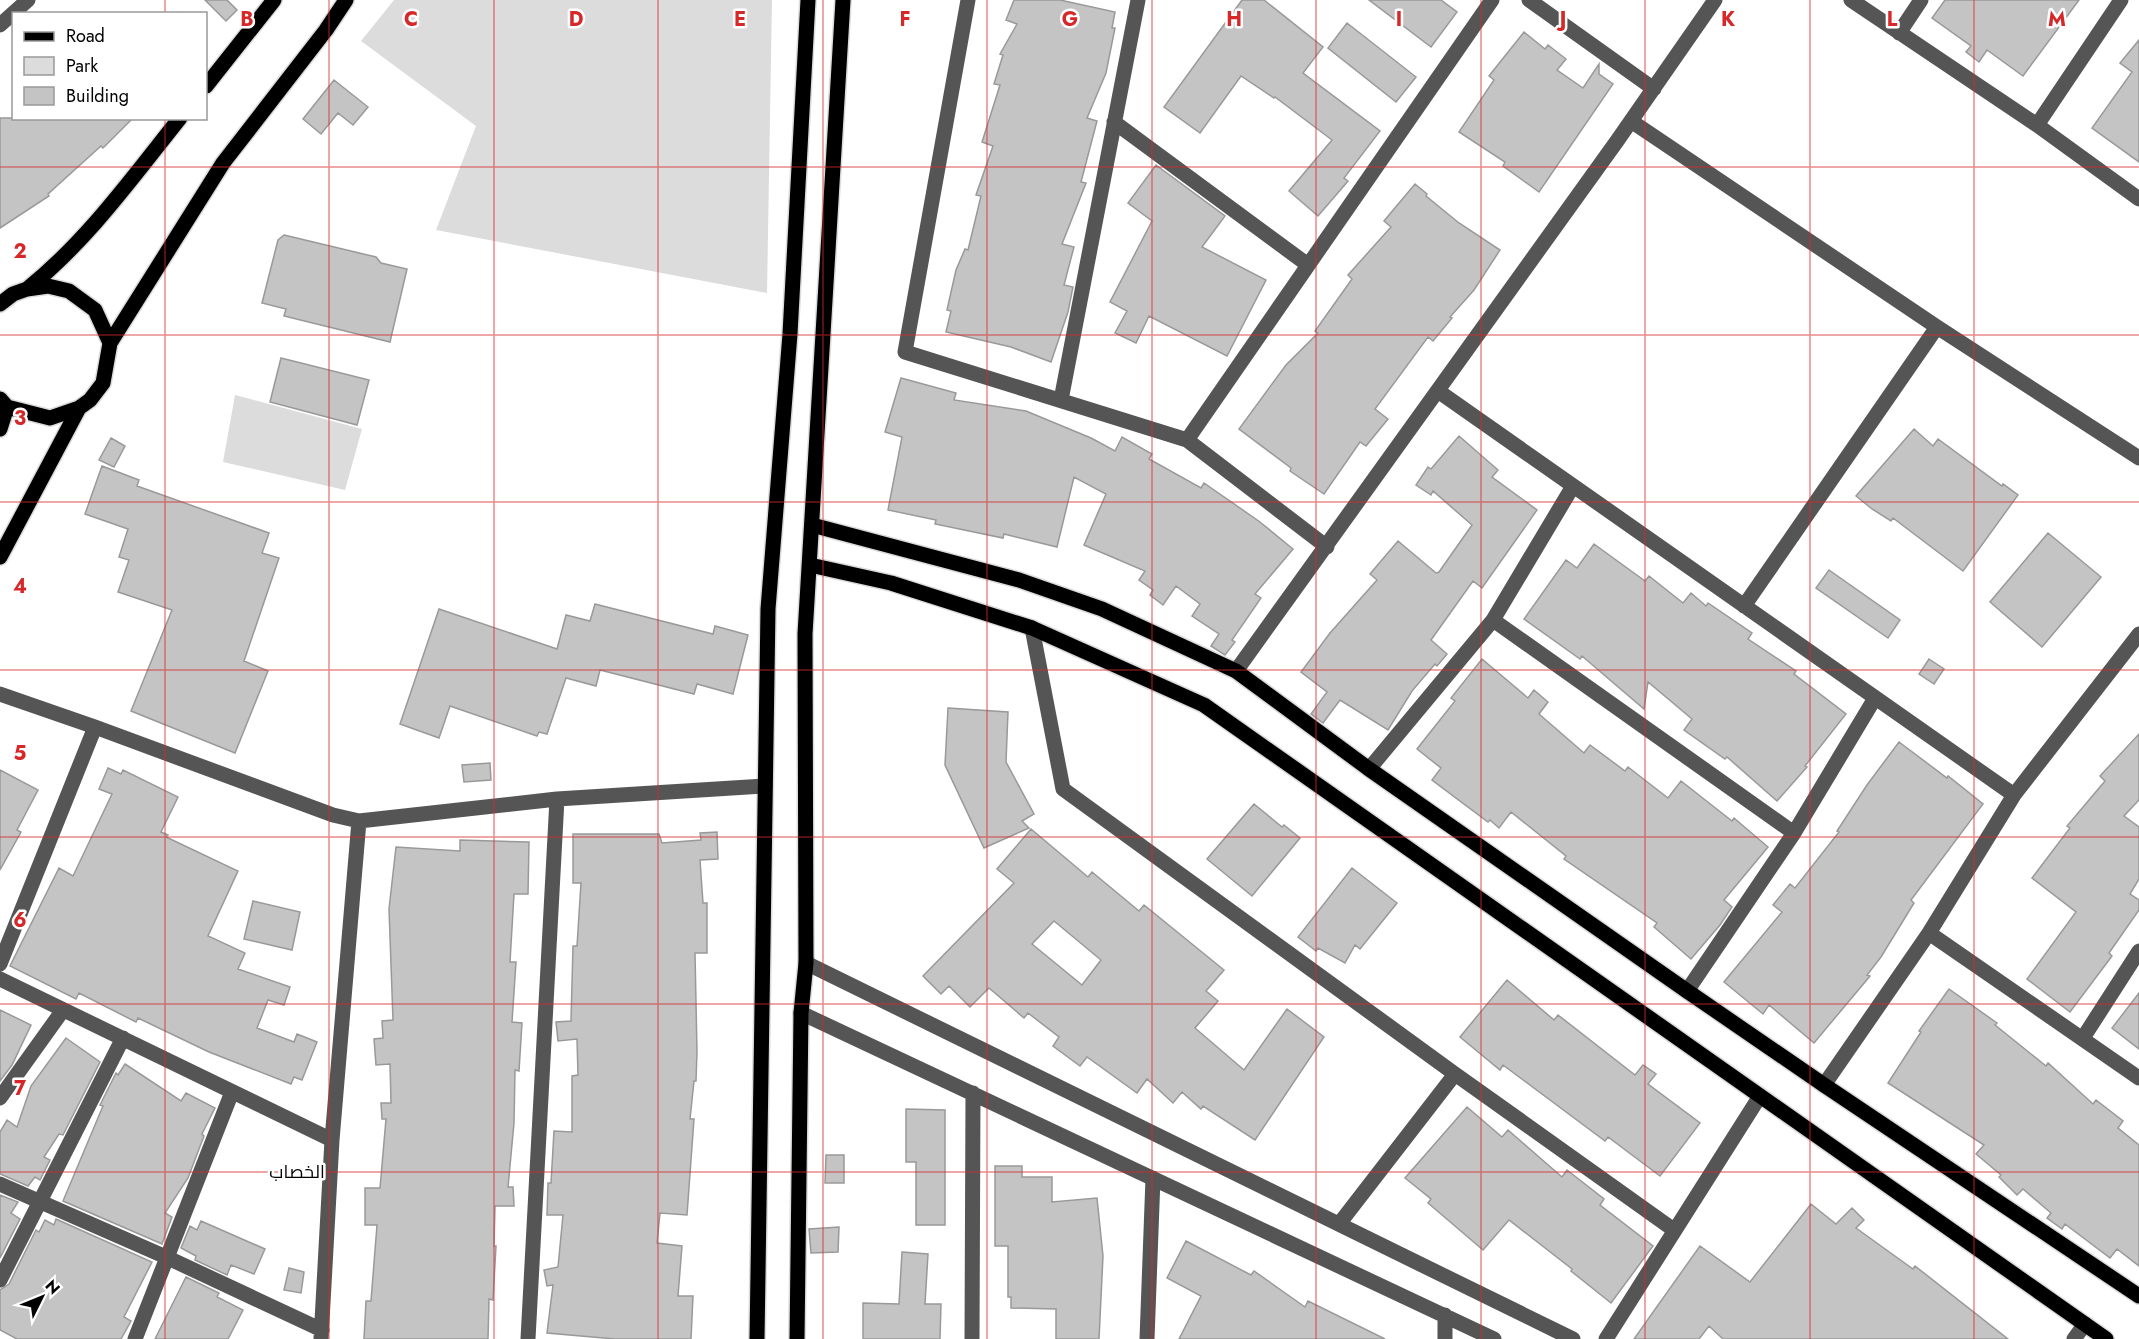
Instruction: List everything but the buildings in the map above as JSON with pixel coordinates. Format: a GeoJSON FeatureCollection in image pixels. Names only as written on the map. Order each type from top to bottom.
{"type":"FeatureCollection","features":[{"type":"Feature","properties":{"kind":"main road"},"geometry":{"type":"LineString","coordinates":[[207,85],[274,0]]}},
{"type":"Feature","properties":{"kind":"main road"},"geometry":{"type":"LineString","coordinates":[[0,429],[4,403],[50,418],[79,408],[90,400],[103,383],[110,343],[223,163],[326,30],[346,0]]}},
{"type":"Feature","properties":{"kind":"main road"},"geometry":{"type":"LineString","coordinates":[[757,1339],[768,609],[789,334],[808,0]]}},
{"type":"Feature","properties":{"kind":"main road"},"geometry":{"type":"LineString","coordinates":[[797,1339],[801,1013],[806,963],[805,634],[843,0]]}},
{"type":"Feature","properties":{"kind":"main road"},"geometry":{"type":"LineString","coordinates":[[27,289],[92,228],[178,120]]}},
{"type":"Feature","properties":{"kind":"main road"},"geometry":{"type":"LineString","coordinates":[[0,304],[13,294],[27,289],[48,286],[69,291],[95,310],[110,343]]}},
{"type":"Feature","properties":{"kind":"main road"},"geometry":{"type":"LineString","coordinates":[[0,556],[79,408]]}},
{"type":"Feature","properties":{"kind":"main road"},"geometry":{"type":"LineString","coordinates":[[812,525],[1019,580],[1102,609],[1236,671],[1369,769],[1686,990],[2139,1296]]}},
{"type":"Feature","properties":{"kind":"main road"},"geometry":{"type":"LineString","coordinates":[[810,565],[891,583],[1032,628],[1204,705],[2106,1339]]}},
{"type":"Feature","properties":{"kind":"street"},"geometry":{"type":"LineString","coordinates":[[15,12],[28,0]]}},
{"type":"Feature","properties":{"kind":"street"},"geometry":{"type":"LineString","coordinates":[[968,0],[905,352],[1187,440],[1327,547]]}},
{"type":"Feature","properties":{"kind":"street"},"geometry":{"type":"LineString","coordinates":[[1061,400],[1138,0]]}},
{"type":"Feature","properties":{"kind":"street"},"geometry":{"type":"LineString","coordinates":[[1187,440],[1492,0]]}},
{"type":"Feature","properties":{"kind":"street"},"geometry":{"type":"LineString","coordinates":[[1529,0],[1654,89]]}},
{"type":"Feature","properties":{"kind":"street"},"geometry":{"type":"LineString","coordinates":[[1236,671],[1654,89],[1715,0]]}},
{"type":"Feature","properties":{"kind":"street"},"geometry":{"type":"LineString","coordinates":[[1851,0],[2037,126],[2139,199]]}},
{"type":"Feature","properties":{"kind":"street"},"geometry":{"type":"LineString","coordinates":[[1899,33],[1921,0]]}},
{"type":"Feature","properties":{"kind":"street"},"geometry":{"type":"LineString","coordinates":[[2037,126],[2121,0]]}},
{"type":"Feature","properties":{"kind":"street"},"geometry":{"type":"LineString","coordinates":[[0,26],[12,15]]}},
{"type":"Feature","properties":{"kind":"street"},"geometry":{"type":"LineString","coordinates":[[1631,121],[1937,327],[2139,458]]}},
{"type":"Feature","properties":{"kind":"street"},"geometry":{"type":"LineString","coordinates":[[1114,122],[1308,265]]}},
{"type":"Feature","properties":{"kind":"street"},"geometry":{"type":"LineString","coordinates":[[1744,606],[1937,327]]}},
{"type":"Feature","properties":{"kind":"street"},"geometry":{"type":"LineString","coordinates":[[1438,391],[2014,795]]}},
{"type":"Feature","properties":{"kind":"street"},"geometry":{"type":"LineString","coordinates":[[1369,769],[1493,620],[1573,486]]}},
{"type":"Feature","properties":{"kind":"street"},"geometry":{"type":"LineString","coordinates":[[1493,620],[1794,833]]}},
{"type":"Feature","properties":{"kind":"street"},"geometry":{"type":"LineString","coordinates":[[1032,628],[1063,789],[1674,1230]]}},
{"type":"Feature","properties":{"kind":"street"},"geometry":{"type":"LineString","coordinates":[[1824,1085],[1929,933],[2014,795],[2139,634]]}},
{"type":"Feature","properties":{"kind":"street"},"geometry":{"type":"LineString","coordinates":[[0,694],[333,815],[359,821],[557,799],[765,786]]}},
{"type":"Feature","properties":{"kind":"street"},"geometry":{"type":"LineString","coordinates":[[1686,990],[1794,833],[1875,698]]}},
{"type":"Feature","properties":{"kind":"street"},"geometry":{"type":"LineString","coordinates":[[0,964],[95,727]]}},
{"type":"Feature","properties":{"kind":"street"},"geometry":{"type":"LineString","coordinates":[[528,1339],[557,799]]}},
{"type":"Feature","properties":{"kind":"street"},"geometry":{"type":"LineString","coordinates":[[0,1184],[166,1257],[321,1334],[332,1140],[359,821]]}},
{"type":"Feature","properties":{"kind":"street"},"geometry":{"type":"LineString","coordinates":[[1929,933],[2139,1078]]}},
{"type":"Feature","properties":{"kind":"street"},"geometry":{"type":"LineString","coordinates":[[2083,1038],[2139,951]]}},
{"type":"Feature","properties":{"kind":"street"},"geometry":{"type":"LineString","coordinates":[[806,963],[1573,1339]]}},
{"type":"Feature","properties":{"kind":"street"},"geometry":{"type":"LineString","coordinates":[[0,979],[332,1140]]}},
{"type":"Feature","properties":{"kind":"street"},"geometry":{"type":"LineString","coordinates":[[0,1098],[63,1010]]}},
{"type":"Feature","properties":{"kind":"street"},"geometry":{"type":"LineString","coordinates":[[801,1013],[1494,1339]]}},
{"type":"Feature","properties":{"kind":"street"},"geometry":{"type":"LineString","coordinates":[[0,1280],[123,1038]]}},
{"type":"Feature","properties":{"kind":"street"},"geometry":{"type":"LineString","coordinates":[[1339,1224],[1455,1074]]}},
{"type":"Feature","properties":{"kind":"street"},"geometry":{"type":"LineString","coordinates":[[135,1339],[232,1092]]}},
{"type":"Feature","properties":{"kind":"street"},"geometry":{"type":"LineString","coordinates":[[972,1339],[973,1093]]}},
{"type":"Feature","properties":{"kind":"street"},"geometry":{"type":"LineString","coordinates":[[1606,1339],[1760,1096]]}},
{"type":"Feature","properties":{"kind":"street"},"geometry":{"type":"LineString","coordinates":[[1147,1339],[1152,1178]]}},
{"type":"Feature","properties":{"kind":"street"},"geometry":{"type":"LineString","coordinates":[[1445,1315],[1445,1339]]}},
{"type":"Feature","properties":{"kind":"street"},"geometry":{"type":"LineString","coordinates":[[2074,1339],[2085,1324]]}},
{"type":"Feature","properties":{"kind":"green space"},"geometry":{"type":"Polygon","coordinates":[[[394,0],[772,0],[767,293],[436,230],[476,126],[361,41],[394,0]]]}},
{"type":"Feature","properties":{"kind":"green space"},"geometry":{"type":"Polygon","coordinates":[[[235,395],[362,429],[345,490],[223,462],[235,395]]]}},
{"type":"Feature","properties":{"kind":"district","name":"الخصاب"},"geometry":{"type":"Point","coordinates":[297,1172]}}]}
